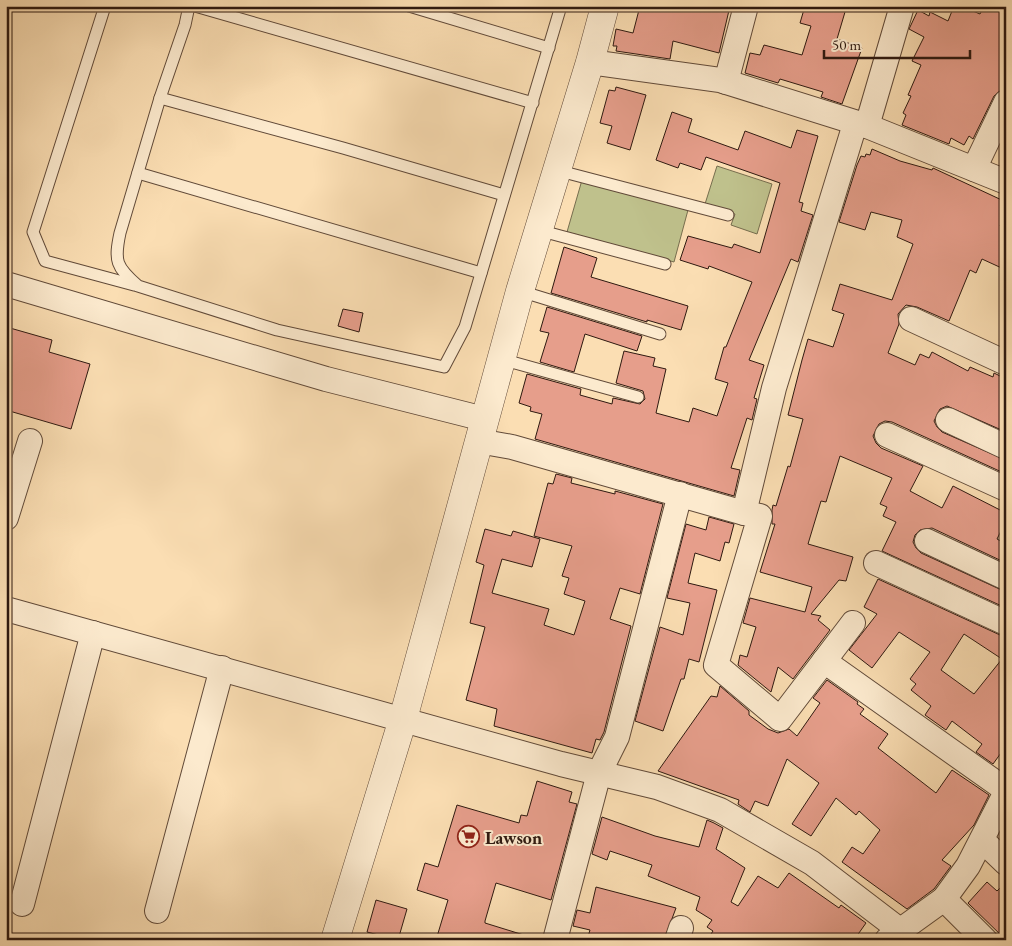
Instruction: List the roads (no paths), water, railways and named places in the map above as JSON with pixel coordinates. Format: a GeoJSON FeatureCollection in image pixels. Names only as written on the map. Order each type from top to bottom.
{"type":"FeatureCollection","features":[{"type":"Feature","properties":{"kind":"street"},"geometry":{"type":"LineString","coordinates":[[335,940],[403,719],[520,291],[590,62],[605,6]]}},
{"type":"Feature","properties":{"kind":"street"},"geometry":{"type":"LineString","coordinates":[[726,82],[746,6]]}},
{"type":"Feature","properties":{"kind":"street"},"geometry":{"type":"LineString","coordinates":[[744,513],[774,388],[902,6]]}},
{"type":"Feature","properties":{"kind":"street"},"geometry":{"type":"LineString","coordinates":[[590,62],[726,82],[861,125],[1006,182]]}},
{"type":"Feature","properties":{"kind":"street"},"geometry":{"type":"LineString","coordinates":[[974,169],[1006,102]]}},
{"type":"Feature","properties":{"kind":"street"},"geometry":{"type":"LineString","coordinates":[[6,284],[326,379],[481,430],[512,447],[760,516],[716,666],[780,719],[853,623]]}},
{"type":"Feature","properties":{"kind":"street"},"geometry":{"type":"LineString","coordinates":[[911,319],[1006,363]]}},
{"type":"Feature","properties":{"kind":"street"},"geometry":{"type":"LineString","coordinates":[[948,420],[1006,447]]}},
{"type":"Feature","properties":{"kind":"street"},"geometry":{"type":"LineString","coordinates":[[887,434],[1006,488]]}},
{"type":"Feature","properties":{"kind":"street"},"geometry":{"type":"LineString","coordinates":[[6,518],[30,441]]}},
{"type":"Feature","properties":{"kind":"street"},"geometry":{"type":"LineString","coordinates":[[554,940],[599,773],[617,737],[680,494]]}},
{"type":"Feature","properties":{"kind":"street"},"geometry":{"type":"LineString","coordinates":[[927,541],[1006,578]]}},
{"type":"Feature","properties":{"kind":"street"},"geometry":{"type":"LineString","coordinates":[[876,564],[1006,623]]}},
{"type":"Feature","properties":{"kind":"street"},"geometry":{"type":"LineString","coordinates":[[6,609],[599,773],[658,787],[720,810],[812,863],[894,935],[944,899],[968,866],[1006,791],[824,661]]}},
{"type":"Feature","properties":{"kind":"street"},"geometry":{"type":"LineString","coordinates":[[22,904],[93,633]]}},
{"type":"Feature","properties":{"kind":"street"},"geometry":{"type":"LineString","coordinates":[[157,911],[222,668]]}},
{"type":"Feature","properties":{"kind":"street"},"geometry":{"type":"LineString","coordinates":[[982,840],[1006,863]]}},
{"type":"Feature","properties":{"kind":"street"},"geometry":{"type":"LineString","coordinates":[[944,899],[985,940]]}},
{"type":"Feature","properties":{"kind":"lane"},"geometry":{"type":"LineString","coordinates":[[105,6],[33,232],[45,261],[138,286],[277,330],[444,367],[465,327],[561,6]]}},
{"type":"Feature","properties":{"kind":"lane"},"geometry":{"type":"LineString","coordinates":[[138,286],[120,270],[116,252],[160,98],[185,25],[189,6]]}},
{"type":"Feature","properties":{"kind":"lane"},"geometry":{"type":"LineString","coordinates":[[195,6],[533,103]]}},
{"type":"Feature","properties":{"kind":"lane"},"geometry":{"type":"LineString","coordinates":[[409,6],[549,48]]}},
{"type":"Feature","properties":{"kind":"lane"},"geometry":{"type":"LineString","coordinates":[[160,98],[344,148],[504,195]]}},
{"type":"Feature","properties":{"kind":"lane"},"geometry":{"type":"LineString","coordinates":[[556,170],[728,215]]}},
{"type":"Feature","properties":{"kind":"lane"},"geometry":{"type":"LineString","coordinates":[[138,173],[481,273]]}},
{"type":"Feature","properties":{"kind":"lane"},"geometry":{"type":"LineString","coordinates":[[538,230],[666,264]]}},
{"type":"Feature","properties":{"kind":"lane"},"geometry":{"type":"LineString","coordinates":[[520,291],[660,334]]}},
{"type":"Feature","properties":{"kind":"lane"},"geometry":{"type":"LineString","coordinates":[[501,359],[638,397]]}},
{"type":"Feature","properties":{"kind":"place","name":"Lawson"},"geometry":{"type":"Point","coordinates":[469,837]}}]}
